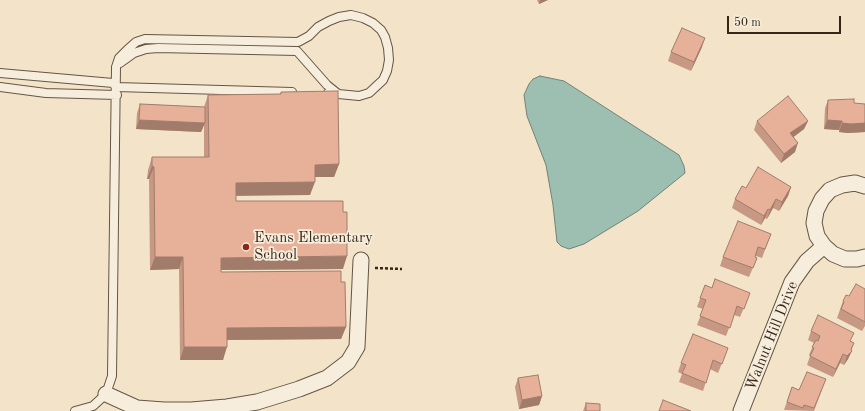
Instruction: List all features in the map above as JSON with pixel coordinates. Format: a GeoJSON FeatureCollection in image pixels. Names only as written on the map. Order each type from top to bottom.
{"type":"FeatureCollection","features":[{"type":"Feature","properties":{"kind":"street"},"geometry":{"type":"LineString","coordinates":[[865,186],[855,183],[842,185],[830,190],[822,199],[816,211],[814,223],[817,236],[824,246],[833,254],[845,259],[865,257]]}},
{"type":"Feature","properties":{"kind":"street","name":"Walnut Hill Drive"},"geometry":{"type":"LineString","coordinates":[[741,411],[792,282],[807,261],[824,246]]}},
{"type":"Feature","properties":{"kind":"street"},"geometry":{"type":"LineString","coordinates":[[106,394],[137,408],[192,410],[228,407],[257,402],[299,389],[327,378],[348,362],[358,347],[361,264]]}},
{"type":"Feature","properties":{"kind":"lane"},"geometry":{"type":"LineString","coordinates":[[74,411],[93,406],[106,394],[112,376],[116,67],[119,58],[136,42],[144,39],[298,42],[310,36],[324,24],[339,16],[351,15],[363,18],[377,26],[385,37],[389,54],[387,71],[383,80],[369,93],[359,96],[337,93],[322,93]]}},
{"type":"Feature","properties":{"kind":"lane"},"geometry":{"type":"LineString","coordinates":[[116,67],[125,58],[146,49],[297,51],[327,85],[337,93]]}},
{"type":"Feature","properties":{"kind":"lane"},"geometry":{"type":"LineString","coordinates":[[0,73],[113,83],[116,91]]}},
{"type":"Feature","properties":{"kind":"lane"},"geometry":{"type":"LineString","coordinates":[[0,87],[46,93],[103,94],[116,91],[298,92]]}},
{"type":"Feature","properties":{"kind":"path"},"geometry":{"type":"LineString","coordinates":[[361,264],[402,269]]}},
{"type":"Feature","properties":{"kind":"shaded area"},"geometry":{"type":"Polygon","coordinates":[[[540,76],[564,81],[679,155],[684,166],[685,173],[638,211],[584,244],[569,249],[561,246],[557,242],[553,205],[546,165],[527,116],[524,95],[533,79],[540,76]]]}},
{"type":"Feature","properties":{"kind":"building"},"geometry":{"type":"Polygon","coordinates":[[[682,28],[705,38],[694,62],[671,52],[682,28]]]}},
{"type":"Feature","properties":{"kind":"building","name":"Evans Elementary School"},"geometry":{"type":"Polygon","coordinates":[[[338,91],[339,164],[315,165],[315,182],[236,183],[236,201],[343,201],[343,212],[347,212],[347,256],[221,258],[221,272],[341,271],[341,282],[345,282],[346,327],[227,328],[227,347],[184,347],[183,257],[155,257],[154,167],[152,166],[152,157],[209,157],[208,95],[281,94],[281,92],[338,91]]]}},
{"type":"Feature","properties":{"kind":"building"},"geometry":{"type":"Polygon","coordinates":[[[788,96],[808,121],[790,133],[798,143],[784,154],[757,121],[788,96]]]}},
{"type":"Feature","properties":{"kind":"building"},"geometry":{"type":"Polygon","coordinates":[[[854,99],[854,103],[865,104],[865,123],[851,124],[842,123],[842,121],[827,120],[828,100],[854,99]]]}},
{"type":"Feature","properties":{"kind":"building"},"geometry":{"type":"Polygon","coordinates":[[[140,104],[205,107],[205,123],[139,120],[140,104]]]}},
{"type":"Feature","properties":{"kind":"building"},"geometry":{"type":"Polygon","coordinates":[[[758,167],[791,187],[782,202],[776,199],[770,210],[768,209],[764,216],[735,199],[742,186],[746,188],[758,167]]]}},
{"type":"Feature","properties":{"kind":"building"},"geometry":{"type":"Polygon","coordinates":[[[738,221],[771,234],[765,249],[758,247],[755,257],[757,258],[753,268],[723,257],[738,221]]]}},
{"type":"Feature","properties":{"kind":"building"},"geometry":{"type":"Polygon","coordinates":[[[715,279],[750,293],[744,309],[737,306],[730,328],[700,316],[706,300],[700,298],[705,285],[712,288],[715,279]]]}},
{"type":"Feature","properties":{"kind":"building"},"geometry":{"type":"Polygon","coordinates":[[[856,284],[865,289],[865,322],[841,309],[846,295],[849,296],[856,284]]]}},
{"type":"Feature","properties":{"kind":"building"},"geometry":{"type":"Polygon","coordinates":[[[818,315],[854,333],[850,341],[854,343],[851,349],[852,351],[847,356],[843,354],[836,369],[810,356],[814,348],[812,347],[816,340],[818,341],[820,336],[811,331],[818,315]]]}},
{"type":"Feature","properties":{"kind":"building"},"geometry":{"type":"Polygon","coordinates":[[[693,334],[728,348],[722,364],[713,360],[706,383],[682,373],[686,365],[681,363],[693,334]]]}},
{"type":"Feature","properties":{"kind":"building"},"geometry":{"type":"Polygon","coordinates":[[[807,372],[826,379],[814,408],[804,405],[803,408],[787,402],[792,387],[799,390],[807,372]]]}},
{"type":"Feature","properties":{"kind":"building"},"geometry":{"type":"Polygon","coordinates":[[[538,375],[542,396],[522,400],[518,378],[538,375]]]}},
{"type":"Feature","properties":{"kind":"building"},"geometry":{"type":"Polygon","coordinates":[[[663,400],[691,411],[659,411],[663,400]]]}},
{"type":"Feature","properties":{"kind":"building"},"geometry":{"type":"Polygon","coordinates":[[[586,403],[600,404],[600,411],[586,411],[586,403]]]}},
{"type":"Feature","properties":{"kind":"place","name":"Evans Elementary School"},"geometry":{"type":"Point","coordinates":[246,247]}}]}
